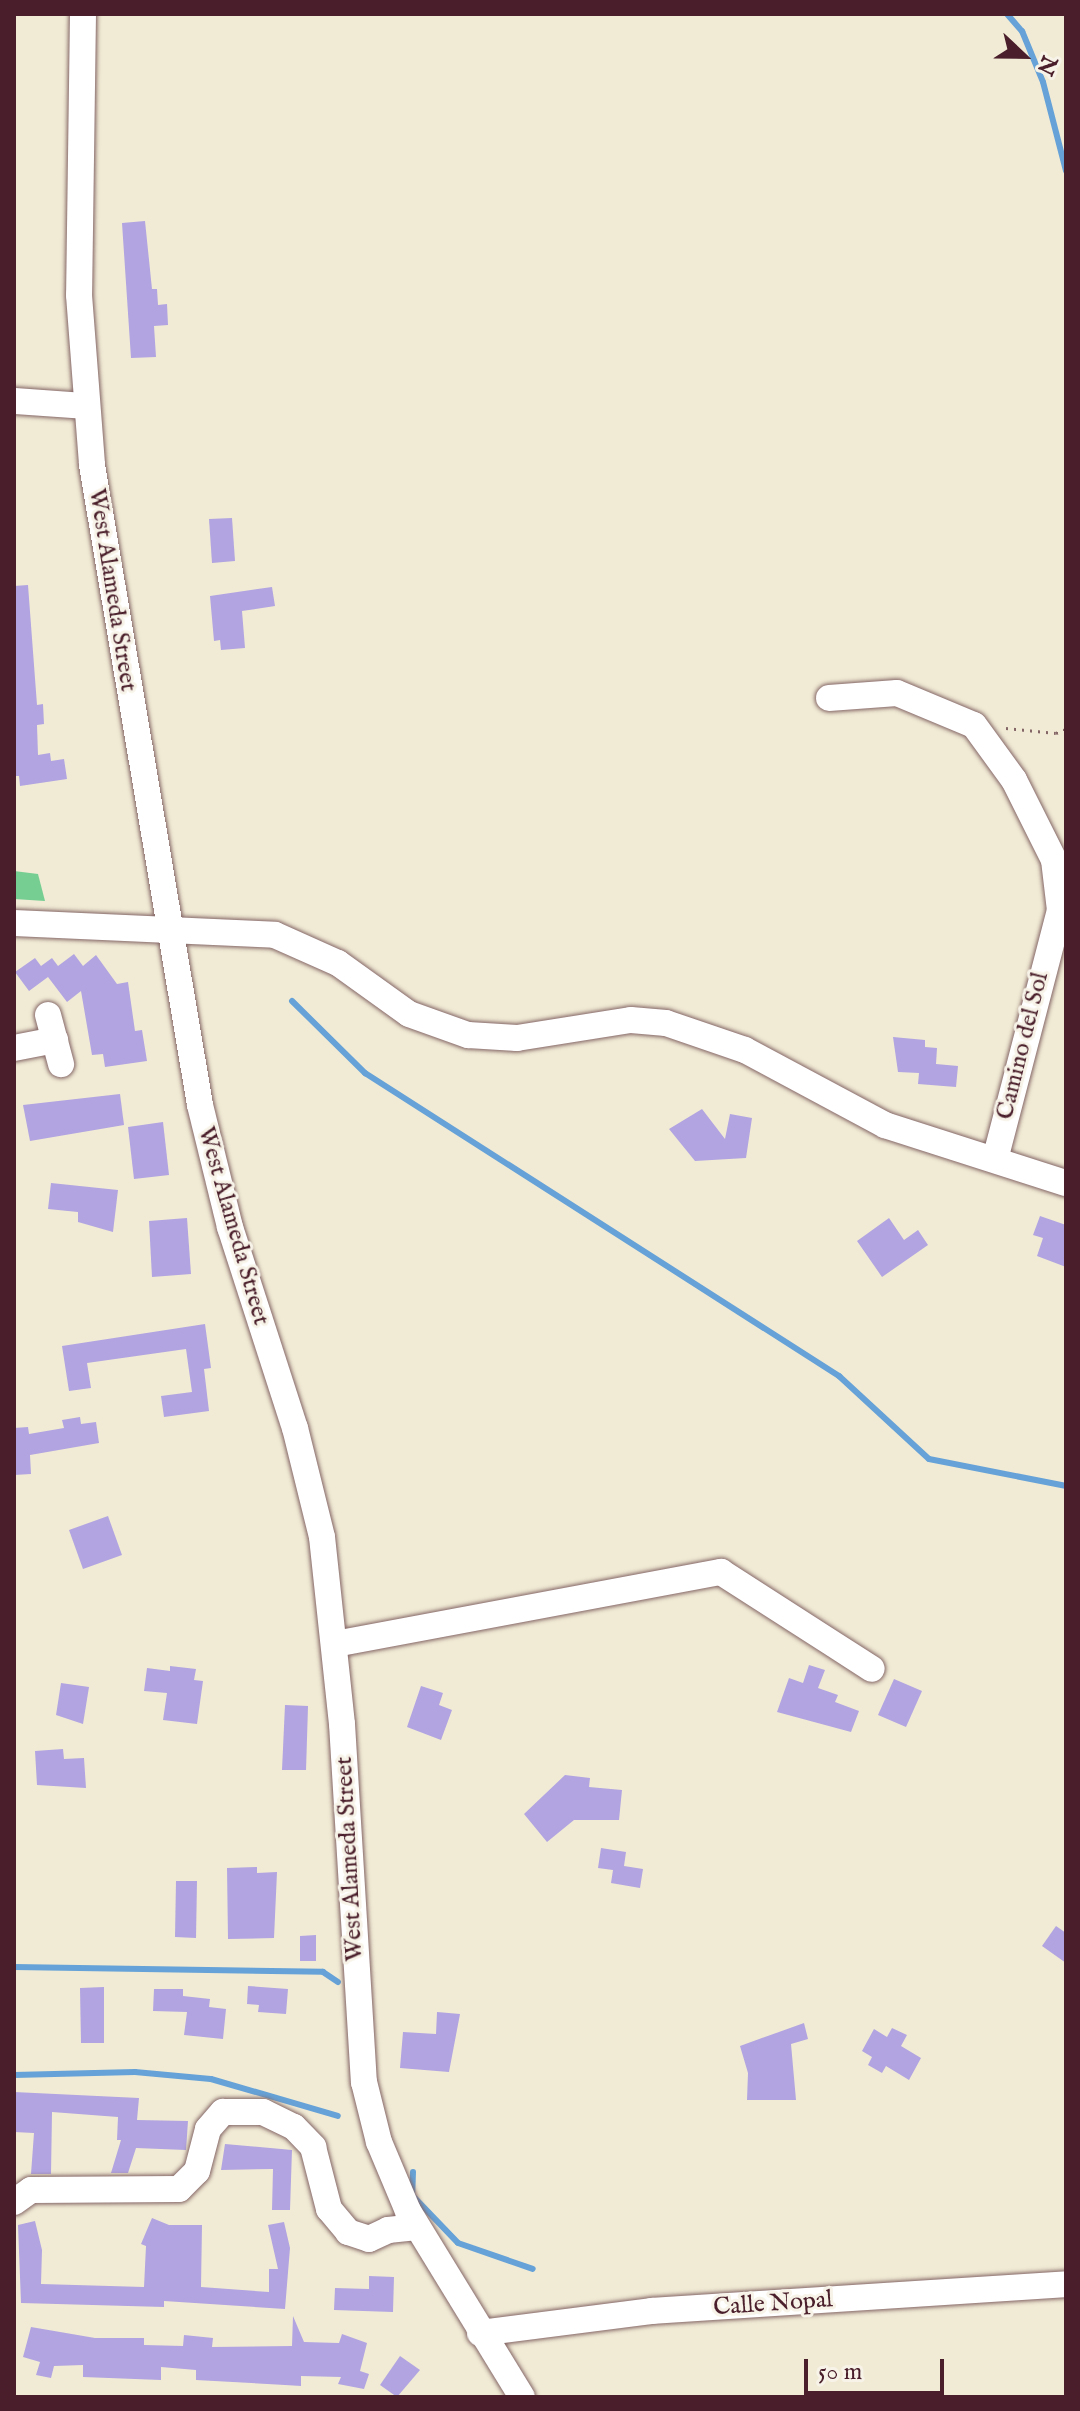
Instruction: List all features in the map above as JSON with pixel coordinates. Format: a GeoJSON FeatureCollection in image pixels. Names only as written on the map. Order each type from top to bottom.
{"type":"FeatureCollection","features":[{"type":"Feature","properties":{"kind":"street","name":"West Alameda Street"},"geometry":{"type":"LineString","coordinates":[[83,14],[79,267],[85,406],[167,930],[215,1174],[315,1504],[335,1644],[364,2082],[388,2165],[417,2227],[522,2397]]}},
{"type":"Feature","properties":{"kind":"street"},"geometry":{"type":"LineString","coordinates":[[14,401],[85,406]]}},
{"type":"Feature","properties":{"kind":"street"},"geometry":{"type":"LineString","coordinates":[[829,698],[897,693],[974,725]]}},
{"type":"Feature","properties":{"kind":"street","name":"Camino del Sol"},"geometry":{"type":"LineString","coordinates":[[974,725],[1014,780],[1054,860],[1060,910],[995,1159]]}},
{"type":"Feature","properties":{"kind":"street"},"geometry":{"type":"LineString","coordinates":[[14,923],[250,932],[301,942],[409,1014],[468,1035],[517,1038],[631,1020],[666,1023],[745,1050],[885,1125],[1066,1183]]}},
{"type":"Feature","properties":{"kind":"street"},"geometry":{"type":"LineString","coordinates":[[14,1048],[58,1052],[48,1015]]}},
{"type":"Feature","properties":{"kind":"street"},"geometry":{"type":"LineString","coordinates":[[335,1644],[721,1572],[872,1669]]}},
{"type":"Feature","properties":{"kind":"street"},"geometry":{"type":"LineString","coordinates":[[14,2202],[31,2190],[179,2189],[197,2171],[208,2129],[223,2112],[263,2112],[294,2127],[313,2147],[329,2209],[348,2232],[369,2239],[388,2230],[417,2227]]}},
{"type":"Feature","properties":{"kind":"street","name":"Calle Nopal"},"geometry":{"type":"LineString","coordinates":[[480,2333],[652,2311],[1066,2284]]}},
{"type":"Feature","properties":{"kind":"path"},"geometry":{"type":"LineString","coordinates":[[974,725],[1056,733],[1066,729]]}},
{"type":"Feature","properties":{"kind":"green space"},"geometry":{"type":"Polygon","coordinates":[[[14,871],[38,874],[45,901],[14,899],[14,871]]]}},
{"type":"Feature","properties":{"kind":"building"},"geometry":{"type":"Polygon","coordinates":[[[145,221],[152,289],[157,289],[158,305],[167,304],[168,325],[154,326],[156,357],[131,358],[122,223],[145,221]]]}},
{"type":"Feature","properties":{"kind":"building"},"geometry":{"type":"Polygon","coordinates":[[[232,518],[235,561],[212,563],[209,519],[232,518]]]}},
{"type":"Feature","properties":{"kind":"building"},"geometry":{"type":"Polygon","coordinates":[[[28,585],[37,705],[43,704],[44,724],[37,725],[38,755],[50,753],[51,761],[64,759],[67,779],[20,786],[19,776],[14,776],[14,586],[28,585]]]}},
{"type":"Feature","properties":{"kind":"building"},"geometry":{"type":"Polygon","coordinates":[[[272,587],[275,606],[242,611],[245,648],[221,650],[220,640],[214,641],[210,596],[272,587]]]}},
{"type":"Feature","properties":{"kind":"building"},"geometry":{"type":"Polygon","coordinates":[[[74,954],[83,966],[96,955],[117,984],[128,982],[135,1031],[142,1030],[147,1061],[105,1067],[103,1054],[92,1055],[81,991],[67,1002],[48,977],[29,991],[15,972],[35,958],[41,966],[52,958],[58,966],[74,954]]]}},
{"type":"Feature","properties":{"kind":"building"},"geometry":{"type":"Polygon","coordinates":[[[893,1037],[925,1040],[925,1047],[937,1048],[936,1064],[958,1066],[956,1087],[918,1084],[919,1073],[898,1072],[893,1037]]]}},
{"type":"Feature","properties":{"kind":"building"},"geometry":{"type":"Polygon","coordinates":[[[120,1094],[124,1125],[30,1141],[23,1105],[120,1094]]]}},
{"type":"Feature","properties":{"kind":"building"},"geometry":{"type":"Polygon","coordinates":[[[702,1109],[725,1139],[730,1114],[752,1118],[746,1158],[695,1161],[669,1129],[702,1109]]]}},
{"type":"Feature","properties":{"kind":"building"},"geometry":{"type":"Polygon","coordinates":[[[163,1122],[169,1175],[134,1179],[128,1127],[163,1122]]]}},
{"type":"Feature","properties":{"kind":"building"},"geometry":{"type":"Polygon","coordinates":[[[51,1183],[118,1190],[113,1232],[78,1222],[78,1212],[48,1209],[51,1183]]]}},
{"type":"Feature","properties":{"kind":"building"},"geometry":{"type":"Polygon","coordinates":[[[1040,1216],[1066,1225],[1066,1267],[1037,1256],[1043,1238],[1033,1235],[1040,1216]]]}},
{"type":"Feature","properties":{"kind":"building"},"geometry":{"type":"Polygon","coordinates":[[[187,1218],[191,1274],[152,1277],[149,1221],[187,1218]]]}},
{"type":"Feature","properties":{"kind":"building"},"geometry":{"type":"Polygon","coordinates":[[[889,1218],[904,1240],[918,1230],[928,1245],[882,1277],[857,1241],[889,1218]]]}},
{"type":"Feature","properties":{"kind":"building"},"geometry":{"type":"Polygon","coordinates":[[[205,1324],[211,1368],[204,1369],[209,1411],[164,1417],[161,1396],[192,1392],[186,1349],[87,1363],[91,1388],[69,1391],[62,1346],[205,1324]]]}},
{"type":"Feature","properties":{"kind":"building"},"geometry":{"type":"Polygon","coordinates":[[[80,1417],[81,1424],[96,1422],[99,1443],[30,1455],[31,1474],[14,1475],[14,1428],[28,1427],[29,1434],[64,1428],[62,1420],[80,1417]]]}},
{"type":"Feature","properties":{"kind":"building"},"geometry":{"type":"Polygon","coordinates":[[[108,1516],[122,1555],[83,1569],[69,1530],[108,1516]]]}},
{"type":"Feature","properties":{"kind":"building"},"geometry":{"type":"Polygon","coordinates":[[[809,1665],[825,1670],[818,1688],[838,1695],[835,1702],[859,1711],[851,1732],[777,1712],[789,1678],[803,1683],[809,1665]]]}},
{"type":"Feature","properties":{"kind":"building"},"geometry":{"type":"Polygon","coordinates":[[[170,1666],[196,1669],[194,1680],[203,1681],[197,1724],[163,1720],[167,1693],[144,1691],[147,1668],[170,1671],[170,1666]]]}},
{"type":"Feature","properties":{"kind":"building"},"geometry":{"type":"Polygon","coordinates":[[[894,1679],[922,1691],[906,1727],[878,1715],[894,1679]]]}},
{"type":"Feature","properties":{"kind":"building"},"geometry":{"type":"Polygon","coordinates":[[[61,1683],[89,1687],[83,1724],[56,1715],[61,1683]]]}},
{"type":"Feature","properties":{"kind":"building"},"geometry":{"type":"Polygon","coordinates":[[[421,1686],[443,1693],[439,1705],[452,1710],[441,1740],[407,1727],[421,1686]]]}},
{"type":"Feature","properties":{"kind":"building"},"geometry":{"type":"Polygon","coordinates":[[[285,1705],[308,1706],[306,1770],[282,1770],[285,1705]]]}},
{"type":"Feature","properties":{"kind":"building"},"geometry":{"type":"Polygon","coordinates":[[[63,1749],[64,1759],[84,1758],[86,1788],[37,1785],[35,1751],[63,1749]]]}},
{"type":"Feature","properties":{"kind":"building"},"geometry":{"type":"Polygon","coordinates":[[[565,1775],[590,1778],[589,1787],[622,1790],[619,1820],[574,1820],[547,1842],[524,1814],[565,1775]]]}},
{"type":"Feature","properties":{"kind":"building"},"geometry":{"type":"Polygon","coordinates":[[[601,1848],[626,1852],[624,1866],[643,1869],[640,1888],[611,1883],[613,1870],[598,1868],[601,1848]]]}},
{"type":"Feature","properties":{"kind":"building"},"geometry":{"type":"Polygon","coordinates":[[[257,1867],[257,1873],[277,1872],[274,1938],[228,1939],[227,1868],[257,1867]]]}},
{"type":"Feature","properties":{"kind":"building"},"geometry":{"type":"Polygon","coordinates":[[[176,1881],[197,1881],[196,1938],[175,1937],[176,1881]]]}},
{"type":"Feature","properties":{"kind":"building"},"geometry":{"type":"Polygon","coordinates":[[[1056,1926],[1066,1933],[1066,1963],[1042,1946],[1056,1926]]]}},
{"type":"Feature","properties":{"kind":"building"},"geometry":{"type":"Polygon","coordinates":[[[316,1935],[316,1961],[300,1961],[300,1936],[316,1935]]]}},
{"type":"Feature","properties":{"kind":"building"},"geometry":{"type":"Polygon","coordinates":[[[248,1986],[288,1989],[286,2014],[258,2012],[259,2005],[247,2004],[248,1986]]]}},
{"type":"Feature","properties":{"kind":"building"},"geometry":{"type":"Polygon","coordinates":[[[104,1987],[104,2043],[81,2043],[80,1988],[104,1987]]]}},
{"type":"Feature","properties":{"kind":"building"},"geometry":{"type":"Polygon","coordinates":[[[154,1989],[183,1989],[183,1996],[210,1999],[209,2007],[226,2009],[223,2039],[184,2035],[187,2012],[153,2011],[154,1989]]]}},
{"type":"Feature","properties":{"kind":"building"},"geometry":{"type":"Polygon","coordinates":[[[437,2012],[460,2014],[449,2072],[400,2068],[403,2032],[436,2034],[437,2012]]]}},
{"type":"Feature","properties":{"kind":"building"},"geometry":{"type":"Polygon","coordinates":[[[804,2023],[808,2039],[791,2044],[796,2100],[747,2100],[748,2073],[740,2046],[804,2023]]]}},
{"type":"Feature","properties":{"kind":"building"},"geometry":{"type":"Polygon","coordinates":[[[892,2028],[907,2035],[901,2046],[921,2058],[909,2080],[886,2066],[882,2073],[868,2065],[872,2057],[862,2051],[874,2029],[887,2037],[892,2028]]]}},
{"type":"Feature","properties":{"kind":"building"},"geometry":{"type":"Polygon","coordinates":[[[14,2092],[139,2098],[137,2120],[188,2121],[186,2150],[136,2148],[128,2173],[111,2173],[121,2140],[117,2140],[118,2117],[52,2112],[51,2174],[31,2174],[34,2133],[14,2132],[14,2092]]]}},
{"type":"Feature","properties":{"kind":"building"},"geometry":{"type":"Polygon","coordinates":[[[225,2144],[292,2150],[290,2210],[272,2210],[273,2169],[221,2170],[225,2144]]]}},
{"type":"Feature","properties":{"kind":"building"},"geometry":{"type":"Polygon","coordinates":[[[152,2218],[169,2225],[202,2225],[201,2287],[269,2292],[269,2269],[278,2269],[268,2225],[284,2222],[290,2248],[285,2309],[164,2301],[164,2307],[21,2303],[18,2225],[35,2221],[42,2250],[41,2284],[144,2287],[146,2246],[141,2244],[152,2218]]]}},
{"type":"Feature","properties":{"kind":"building"},"geometry":{"type":"Polygon","coordinates":[[[369,2276],[394,2277],[393,2312],[334,2310],[335,2288],[369,2289],[369,2276]]]}},
{"type":"Feature","properties":{"kind":"building"},"geometry":{"type":"Polygon","coordinates":[[[293,2316],[304,2342],[339,2343],[342,2334],[367,2343],[360,2371],[369,2374],[364,2389],[338,2384],[341,2377],[301,2376],[301,2386],[196,2380],[196,2370],[161,2367],[161,2380],[83,2377],[83,2365],[54,2366],[51,2378],[36,2375],[40,2362],[23,2357],[31,2327],[95,2338],[144,2338],[144,2345],[183,2346],[184,2335],[213,2338],[212,2347],[292,2346],[293,2316]]]}},
{"type":"Feature","properties":{"kind":"building"},"geometry":{"type":"Polygon","coordinates":[[[400,2356],[420,2370],[397,2397],[380,2385],[400,2356]]]}},
{"type":"Feature","properties":{"kind":"waterway"},"geometry":{"type":"LineString","coordinates":[[1007,14],[1022,31],[1043,82],[1066,171]]}},
{"type":"Feature","properties":{"kind":"waterway"},"geometry":{"type":"LineString","coordinates":[[292,1001],[365,1073],[839,1376],[929,1459],[1066,1486]]}},
{"type":"Feature","properties":{"kind":"waterway"},"geometry":{"type":"LineString","coordinates":[[14,1967],[323,1972],[338,1982]]}},
{"type":"Feature","properties":{"kind":"waterway"},"geometry":{"type":"LineString","coordinates":[[14,2075],[135,2072],[211,2079],[338,2116]]}},
{"type":"Feature","properties":{"kind":"waterway"},"geometry":{"type":"LineString","coordinates":[[413,2172],[412,2195],[458,2243],[533,2269]]}}]}
